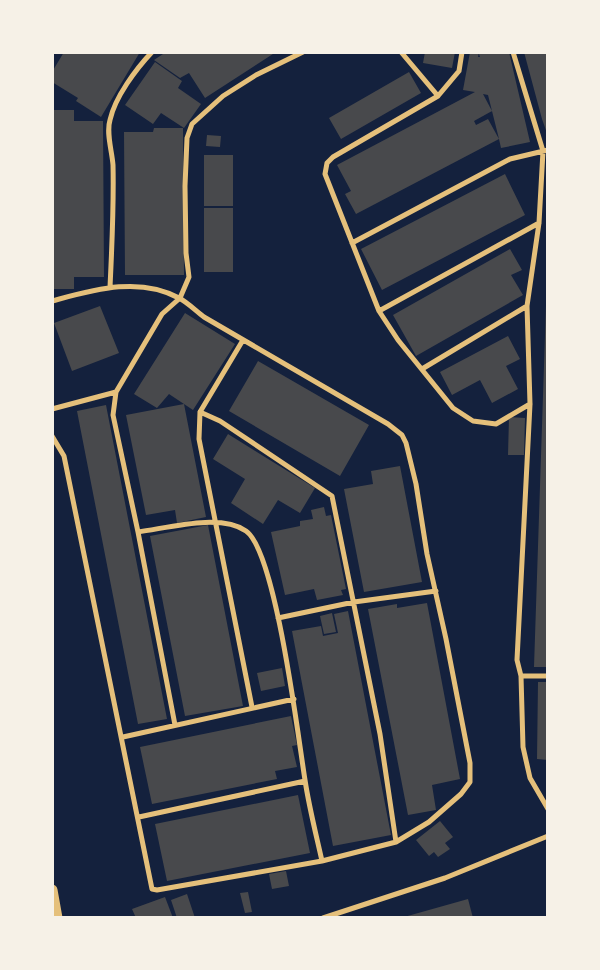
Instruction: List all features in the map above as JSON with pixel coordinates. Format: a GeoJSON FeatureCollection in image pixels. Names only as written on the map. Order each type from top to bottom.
{"type":"FeatureCollection","features":[{"type":"Feature","properties":{"kind":"highway"},"geometry":{"type":"LineString","coordinates":[[52,890],[55,917]]}},
{"type":"Feature","properties":{"kind":"street"},"geometry":{"type":"LineString","coordinates":[[110,287],[114,223],[109,123],[115,104],[134,73],[152,52]]}},
{"type":"Feature","properties":{"kind":"street"},"geometry":{"type":"LineString","coordinates":[[175,726],[138,532],[113,415],[116,392],[162,314],[180,298],[189,277],[186,253],[185,196],[188,131],[192,124],[223,96],[256,75],[303,52]]}},
{"type":"Feature","properties":{"kind":"street"},"geometry":{"type":"LineString","coordinates":[[401,52],[438,96]]}},
{"type":"Feature","properties":{"kind":"street"},"geometry":{"type":"LineString","coordinates":[[462,52],[459,71],[438,96],[333,157],[327,163],[325,174],[379,310],[398,340],[453,408],[473,420],[496,424],[530,404]]}},
{"type":"Feature","properties":{"kind":"street"},"geometry":{"type":"LineString","coordinates":[[513,52],[545,150],[539,223],[527,306],[530,404],[517,660],[521,676],[523,747],[530,778],[548,809]]}},
{"type":"Feature","properties":{"kind":"street"},"geometry":{"type":"LineString","coordinates":[[352,242],[501,163],[545,150]]}},
{"type":"Feature","properties":{"kind":"street"},"geometry":{"type":"LineString","coordinates":[[379,310],[539,223]]}},
{"type":"Feature","properties":{"kind":"street"},"geometry":{"type":"LineString","coordinates":[[52,301],[110,287],[127,286],[150,288],[180,298],[204,317],[388,424],[402,435],[416,484],[427,554],[470,763],[470,782],[461,794],[429,822],[396,842],[322,861],[157,890],[150,886],[139,817],[64,456],[52,436]]}},
{"type":"Feature","properties":{"kind":"street"},"geometry":{"type":"LineString","coordinates":[[422,370],[527,306]]}},
{"type":"Feature","properties":{"kind":"street"},"geometry":{"type":"LineString","coordinates":[[243,340],[200,412],[199,439],[252,707]]}},
{"type":"Feature","properties":{"kind":"street"},"geometry":{"type":"LineString","coordinates":[[52,409],[116,392]]}},
{"type":"Feature","properties":{"kind":"street"},"geometry":{"type":"LineString","coordinates":[[200,412],[220,421],[332,496],[380,734],[396,842]]}},
{"type":"Feature","properties":{"kind":"street"},"geometry":{"type":"LineString","coordinates":[[138,532],[216,521],[247,532],[254,542],[260,554],[278,618],[294,699],[305,781],[322,861]]}},
{"type":"Feature","properties":{"kind":"street"},"geometry":{"type":"LineString","coordinates":[[278,618],[354,602],[436,591]]}},
{"type":"Feature","properties":{"kind":"street"},"geometry":{"type":"LineString","coordinates":[[521,676],[548,676]]}},
{"type":"Feature","properties":{"kind":"street"},"geometry":{"type":"LineString","coordinates":[[123,737],[294,699]]}},
{"type":"Feature","properties":{"kind":"street"},"geometry":{"type":"LineString","coordinates":[[139,817],[305,781]]}},
{"type":"Feature","properties":{"kind":"street"},"geometry":{"type":"LineString","coordinates":[[323,918],[445,878],[548,836]]}},
{"type":"Feature","properties":{"kind":"building"},"geometry":{"type":"Polygon","coordinates":[[[64,52],[140,52],[101,117],[76,101],[78,98],[52,82],[52,72],[64,52]]]}},
{"type":"Feature","properties":{"kind":"building"},"geometry":{"type":"Polygon","coordinates":[[[166,52],[276,52],[205,98],[189,73],[180,78],[154,60],[166,52]]]}},
{"type":"Feature","properties":{"kind":"building"},"geometry":{"type":"Polygon","coordinates":[[[425,52],[455,52],[452,68],[423,63],[425,52]]]}},
{"type":"Feature","properties":{"kind":"building"},"geometry":{"type":"Polygon","coordinates":[[[470,52],[479,52],[478,57],[480,57],[479,54],[481,52],[509,52],[530,142],[501,148],[499,139],[356,214],[345,194],[351,191],[337,165],[475,92],[463,90],[470,52]],[[483,94],[492,111],[488,95],[483,94]],[[492,111],[474,121],[476,125],[488,119],[499,139],[492,111]]]}},
{"type":"Feature","properties":{"kind":"building"},"geometry":{"type":"Polygon","coordinates":[[[524,52],[548,52],[548,136],[542,119],[524,52]]]}},
{"type":"Feature","properties":{"kind":"building"},"geometry":{"type":"Polygon","coordinates":[[[155,62],[182,81],[178,88],[201,104],[184,128],[161,113],[153,124],[125,105],[155,62]]]}},
{"type":"Feature","properties":{"kind":"building"},"geometry":{"type":"Polygon","coordinates":[[[409,72],[421,93],[341,139],[329,118],[409,72]]]}},
{"type":"Feature","properties":{"kind":"building"},"geometry":{"type":"Polygon","coordinates":[[[52,110],[74,110],[74,121],[103,121],[104,277],[74,277],[74,289],[52,289],[52,110]]]}},
{"type":"Feature","properties":{"kind":"building"},"geometry":{"type":"Polygon","coordinates":[[[154,128],[183,128],[184,275],[125,275],[124,132],[153,132],[154,128]]]}},
{"type":"Feature","properties":{"kind":"building"},"geometry":{"type":"Polygon","coordinates":[[[207,135],[221,136],[220,147],[206,146],[207,135]]]}},
{"type":"Feature","properties":{"kind":"building"},"geometry":{"type":"Polygon","coordinates":[[[204,155],[233,155],[233,206],[204,206],[204,155]]]}},
{"type":"Feature","properties":{"kind":"building"},"geometry":{"type":"Polygon","coordinates":[[[505,174],[525,215],[382,290],[361,249],[505,174]]]}},
{"type":"Feature","properties":{"kind":"building"},"geometry":{"type":"Polygon","coordinates":[[[204,208],[233,208],[233,272],[204,272],[204,208]]]}},
{"type":"Feature","properties":{"kind":"building"},"geometry":{"type":"Polygon","coordinates":[[[510,249],[522,270],[511,275],[523,295],[416,356],[393,315],[510,249]]]}},
{"type":"Feature","properties":{"kind":"building"},"geometry":{"type":"Polygon","coordinates":[[[546,305],[548,305],[548,667],[534,667],[546,305]]]}},
{"type":"Feature","properties":{"kind":"building"},"geometry":{"type":"Polygon","coordinates":[[[100,306],[119,353],[72,371],[54,323],[100,306]]]}},
{"type":"Feature","properties":{"kind":"building"},"geometry":{"type":"Polygon","coordinates":[[[185,313],[235,344],[193,410],[169,394],[157,408],[134,394],[185,313]]]}},
{"type":"Feature","properties":{"kind":"building"},"geometry":{"type":"Polygon","coordinates":[[[508,336],[520,359],[506,366],[518,389],[492,403],[480,380],[452,395],[440,372],[508,336]]]}},
{"type":"Feature","properties":{"kind":"building"},"geometry":{"type":"Polygon","coordinates":[[[258,361],[369,425],[340,476],[229,411],[258,361]]]}},
{"type":"Feature","properties":{"kind":"building"},"geometry":{"type":"Polygon","coordinates":[[[184,404],[206,517],[177,523],[175,510],[146,515],[126,415],[184,404]]]}},
{"type":"Feature","properties":{"kind":"building"},"geometry":{"type":"Polygon","coordinates":[[[106,405],[167,719],[138,724],[77,411],[106,405]]]}},
{"type":"Feature","properties":{"kind":"building"},"geometry":{"type":"Polygon","coordinates":[[[509,417],[525,418],[524,455],[508,455],[509,417]]]}},
{"type":"Feature","properties":{"kind":"building"},"geometry":{"type":"Polygon","coordinates":[[[228,434],[315,488],[300,513],[278,500],[263,524],[231,503],[245,479],[213,459],[228,434]]]}},
{"type":"Feature","properties":{"kind":"building"},"geometry":{"type":"Polygon","coordinates":[[[400,466],[422,582],[364,592],[344,489],[373,484],[371,471],[400,466]]]}},
{"type":"Feature","properties":{"kind":"building"},"geometry":{"type":"Polygon","coordinates":[[[324,507],[326,516],[331,515],[346,589],[341,590],[343,595],[317,600],[314,589],[285,595],[271,532],[300,526],[300,521],[313,519],[311,510],[324,507]]]}},
{"type":"Feature","properties":{"kind":"building"},"geometry":{"type":"Polygon","coordinates":[[[208,525],[243,706],[185,716],[150,536],[208,525]]]}},
{"type":"Feature","properties":{"kind":"building"},"geometry":{"type":"Polygon","coordinates":[[[427,603],[460,779],[432,785],[436,810],[408,815],[368,609],[397,604],[397,608],[427,603]]]}},
{"type":"Feature","properties":{"kind":"building"},"geometry":{"type":"Polygon","coordinates":[[[348,611],[391,835],[333,846],[292,631],[321,626],[323,636],[338,633],[334,614],[348,611]]]}},
{"type":"Feature","properties":{"kind":"building"},"geometry":{"type":"Polygon","coordinates":[[[332,613],[336,632],[324,634],[320,616],[332,613]]]}},
{"type":"Feature","properties":{"kind":"building"},"geometry":{"type":"Polygon","coordinates":[[[282,668],[285,686],[261,691],[257,673],[282,668]]]}},
{"type":"Feature","properties":{"kind":"building"},"geometry":{"type":"Polygon","coordinates":[[[538,682],[548,682],[548,760],[537,759],[538,682]]]}},
{"type":"Feature","properties":{"kind":"building"},"geometry":{"type":"Polygon","coordinates":[[[291,716],[297,745],[292,746],[297,767],[275,771],[277,779],[152,804],[140,747],[291,716]]]}},
{"type":"Feature","properties":{"kind":"building"},"geometry":{"type":"Polygon","coordinates":[[[298,795],[310,853],[167,881],[155,824],[298,795]]]}},
{"type":"Feature","properties":{"kind":"building"},"geometry":{"type":"Polygon","coordinates":[[[440,821],[453,837],[445,843],[450,849],[438,857],[434,852],[429,856],[416,840],[440,821]]]}},
{"type":"Feature","properties":{"kind":"building"},"geometry":{"type":"Polygon","coordinates":[[[286,871],[289,886],[272,889],[269,874],[286,871]]]}},
{"type":"Feature","properties":{"kind":"building"},"geometry":{"type":"Polygon","coordinates":[[[248,892],[252,912],[245,913],[240,893],[248,892]]]}},
{"type":"Feature","properties":{"kind":"building"},"geometry":{"type":"Polygon","coordinates":[[[187,894],[195,918],[177,918],[171,900],[187,894]]]}},
{"type":"Feature","properties":{"kind":"building"},"geometry":{"type":"Polygon","coordinates":[[[165,897],[173,918],[136,918],[132,909],[165,897]]]}},
{"type":"Feature","properties":{"kind":"building"},"geometry":{"type":"Polygon","coordinates":[[[468,899],[473,918],[404,918],[404,917],[468,899]]]}}]}
